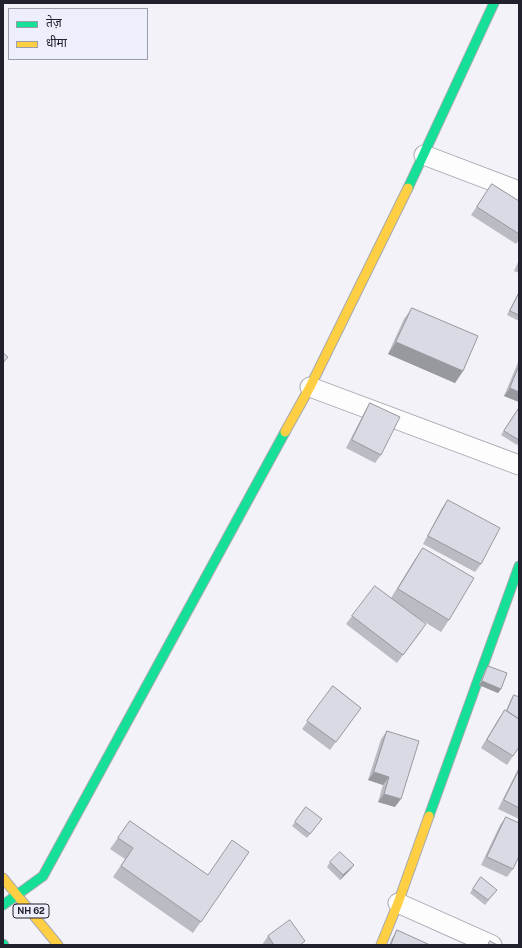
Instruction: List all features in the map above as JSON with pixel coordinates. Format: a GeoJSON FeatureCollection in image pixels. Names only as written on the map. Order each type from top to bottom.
{"type":"FeatureCollection","features":[{"type":"Feature","properties":{"kind":"main road"},"geometry":{"type":"LineString","coordinates":[[3,906],[43,876],[310,387],[424,155],[494,3]]}},
{"type":"Feature","properties":{"kind":"main road"},"geometry":{"type":"LineString","coordinates":[[381,945],[398,903],[519,566]]}},
{"type":"Feature","properties":{"kind":"main road","name":"NH 62"},"geometry":{"type":"LineString","coordinates":[[3,878],[58,945]]}},
{"type":"Feature","properties":{"kind":"street"},"geometry":{"type":"LineString","coordinates":[[424,155],[519,191]]}},
{"type":"Feature","properties":{"kind":"street"},"geometry":{"type":"LineString","coordinates":[[310,387],[519,465]]}},
{"type":"Feature","properties":{"kind":"street"},"geometry":{"type":"LineString","coordinates":[[398,903],[492,945]]}},
{"type":"Feature","properties":{"kind":"building"},"geometry":{"type":"Polygon","coordinates":[[[492,184],[519,201],[519,234],[477,207],[492,184]]]}},
{"type":"Feature","properties":{"kind":"building"},"geometry":{"type":"Polygon","coordinates":[[[519,293],[519,315],[510,311],[519,293]]]}},
{"type":"Feature","properties":{"kind":"building"},"geometry":{"type":"Polygon","coordinates":[[[412,308],[478,336],[463,371],[396,342],[412,308]]]}},
{"type":"Feature","properties":{"kind":"building"},"geometry":{"type":"Polygon","coordinates":[[[3,353],[8,357],[3,363],[3,353]]]}},
{"type":"Feature","properties":{"kind":"building"},"geometry":{"type":"Polygon","coordinates":[[[519,366],[519,392],[510,388],[519,366]]]}},
{"type":"Feature","properties":{"kind":"building"},"geometry":{"type":"Polygon","coordinates":[[[370,403],[400,417],[381,455],[352,440],[370,403]]]}},
{"type":"Feature","properties":{"kind":"building"},"geometry":{"type":"Polygon","coordinates":[[[519,408],[519,440],[504,431],[519,408]]]}},
{"type":"Feature","properties":{"kind":"building"},"geometry":{"type":"Polygon","coordinates":[[[448,500],[500,528],[481,564],[428,536],[448,500]]]}},
{"type":"Feature","properties":{"kind":"building"},"geometry":{"type":"Polygon","coordinates":[[[423,548],[474,578],[449,620],[398,589],[423,548]]]}},
{"type":"Feature","properties":{"kind":"building"},"geometry":{"type":"Polygon","coordinates":[[[375,586],[426,624],[403,655],[352,616],[375,586]]]}},
{"type":"Feature","properties":{"kind":"building"},"geometry":{"type":"Polygon","coordinates":[[[488,666],[507,673],[501,689],[482,681],[488,666]]]}},
{"type":"Feature","properties":{"kind":"building"},"geometry":{"type":"Polygon","coordinates":[[[333,686],[361,708],[336,742],[307,721],[333,686]]]}},
{"type":"Feature","properties":{"kind":"building"},"geometry":{"type":"Polygon","coordinates":[[[514,695],[519,697],[519,719],[507,711],[514,695]]]}},
{"type":"Feature","properties":{"kind":"building"},"geometry":{"type":"Polygon","coordinates":[[[505,710],[519,719],[519,747],[513,756],[487,740],[505,710]]]}},
{"type":"Feature","properties":{"kind":"building"},"geometry":{"type":"Polygon","coordinates":[[[387,731],[419,741],[401,799],[384,794],[389,777],[374,772],[387,731]]]}},
{"type":"Feature","properties":{"kind":"building"},"geometry":{"type":"Polygon","coordinates":[[[519,770],[519,808],[504,800],[519,770]]]}},
{"type":"Feature","properties":{"kind":"building"},"geometry":{"type":"Polygon","coordinates":[[[306,807],[322,819],[310,834],[295,822],[306,807]]]}},
{"type":"Feature","properties":{"kind":"building"},"geometry":{"type":"Polygon","coordinates":[[[506,817],[519,823],[519,856],[513,869],[487,857],[506,817]]]}},
{"type":"Feature","properties":{"kind":"building"},"geometry":{"type":"Polygon","coordinates":[[[130,821],[208,875],[232,840],[249,852],[201,922],[121,866],[133,848],[118,838],[130,821]]]}},
{"type":"Feature","properties":{"kind":"building"},"geometry":{"type":"Polygon","coordinates":[[[340,852],[354,865],[343,875],[330,862],[340,852]]]}},
{"type":"Feature","properties":{"kind":"building"},"geometry":{"type":"Polygon","coordinates":[[[481,877],[497,890],[488,900],[473,889],[481,877]]]}},
{"type":"Feature","properties":{"kind":"building"},"geometry":{"type":"Polygon","coordinates":[[[290,920],[305,941],[300,945],[274,945],[268,936],[290,920]]]}},
{"type":"Feature","properties":{"kind":"building"},"geometry":{"type":"Polygon","coordinates":[[[397,930],[430,945],[391,945],[397,930]]]}},
{"type":"Feature","properties":{"kind":"building"},"geometry":{"type":"Polygon","coordinates":[[[490,941],[497,945],[488,945],[490,941]]]}},
{"type":"Feature","properties":{"kind":"traffic: fast"},"geometry":{"type":"LineString","coordinates":[[408,188],[494,3]]}},
{"type":"Feature","properties":{"kind":"traffic: fast"},"geometry":{"type":"LineString","coordinates":[[3,905],[43,876],[285,432]]}},
{"type":"Feature","properties":{"kind":"traffic: fast"},"geometry":{"type":"LineString","coordinates":[[429,816],[519,566]]}},
{"type":"Feature","properties":{"kind":"traffic: slow"},"geometry":{"type":"LineString","coordinates":[[285,432],[310,387],[408,188]]}},
{"type":"Feature","properties":{"kind":"traffic: slow"},"geometry":{"type":"LineString","coordinates":[[381,945],[398,903],[429,816]]}},
{"type":"Feature","properties":{"kind":"traffic: slow"},"geometry":{"type":"LineString","coordinates":[[3,878],[58,945]]}}]}
